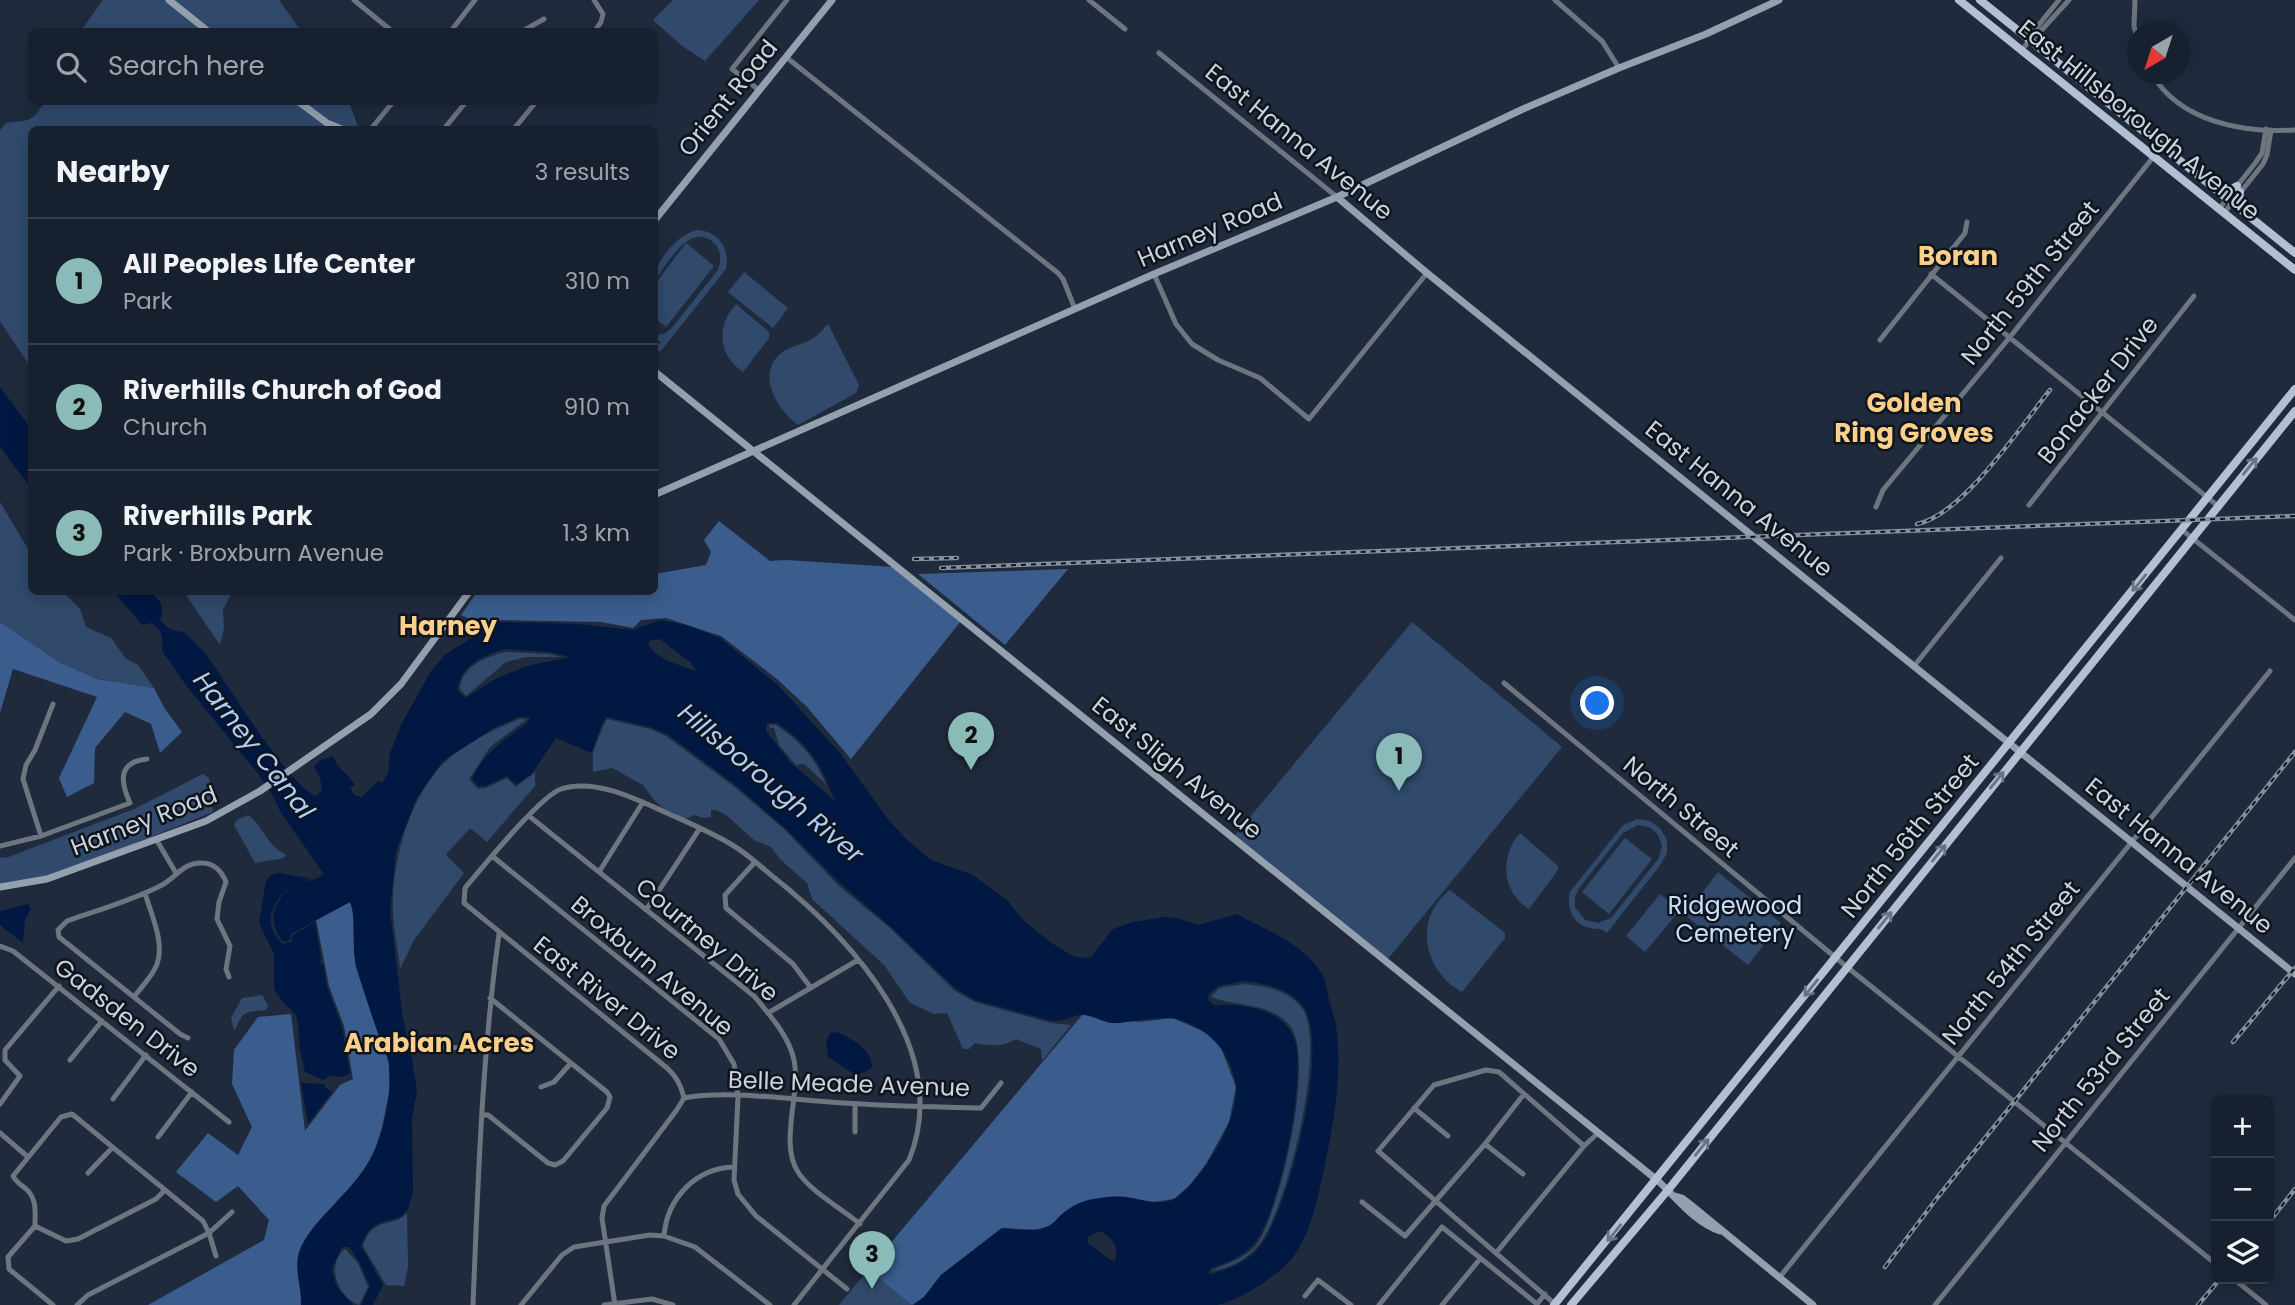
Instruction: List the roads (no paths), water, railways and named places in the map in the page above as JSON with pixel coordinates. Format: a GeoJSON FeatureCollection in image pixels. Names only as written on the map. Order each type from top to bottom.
{"type":"FeatureCollection","features":[{"type":"Feature","properties":{"kind":"main road","name":"East Hillsborough Avenue"},"geometry":{"type":"LineString","coordinates":[[1959,0],[2295,270]]}},
{"type":"Feature","properties":{"kind":"main road","name":"East Hillsborough Avenue"},"geometry":{"type":"LineString","coordinates":[[1980,0],[2031,38],[2295,253]]}},
{"type":"Feature","properties":{"kind":"main road"},"geometry":{"type":"LineString","coordinates":[[2205,181],[2225,191],[2239,189],[2242,205],[2260,225]]}},
{"type":"Feature","properties":{"kind":"main road","name":"North 56th Street"},"geometry":{"type":"LineString","coordinates":[[1555,1305],[2295,389]]}},
{"type":"Feature","properties":{"kind":"main road","name":"North 56th Street"},"geometry":{"type":"LineString","coordinates":[[1572,1305],[1668,1190],[2295,411]]}},
{"type":"Feature","properties":{"kind":"main road"},"geometry":{"type":"LineString","coordinates":[[2095,637],[2106,645]]}},
{"type":"Feature","properties":{"kind":"main road"},"geometry":{"type":"LineString","coordinates":[[1944,825],[1954,834]]}},
{"type":"Feature","properties":{"kind":"main road"},"geometry":{"type":"LineString","coordinates":[[1754,1060],[1764,1069]]}},
{"type":"Feature","properties":{"kind":"street"},"geometry":{"type":"LineString","coordinates":[[169,0],[204,28]]}},
{"type":"Feature","properties":{"kind":"street"},"geometry":{"type":"LineString","coordinates":[[354,0],[388,28]]}},
{"type":"Feature","properties":{"kind":"street"},"geometry":{"type":"LineString","coordinates":[[453,28],[475,0]]}},
{"type":"Feature","properties":{"kind":"street"},"geometry":{"type":"LineString","coordinates":[[594,0],[603,14],[596,28]]}},
{"type":"Feature","properties":{"kind":"street"},"geometry":{"type":"LineString","coordinates":[[759,90],[732,69],[787,0]]}},
{"type":"Feature","properties":{"kind":"street","name":"Orient Road"},"geometry":{"type":"LineString","coordinates":[[658,216],[832,0]]}},
{"type":"Feature","properties":{"kind":"street"},"geometry":{"type":"LineString","coordinates":[[1090,0],[1125,29]]}},
{"type":"Feature","properties":{"kind":"street"},"geometry":{"type":"LineString","coordinates":[[1555,0],[1602,41],[1619,68]]}},
{"type":"Feature","properties":{"kind":"street","name":"Harney Road"},"geometry":{"type":"LineString","coordinates":[[658,493],[1154,274],[1337,197],[1523,110],[1706,34],[1779,0]]}},
{"type":"Feature","properties":{"kind":"street"},"geometry":{"type":"LineString","coordinates":[[2022,50],[2059,0]]}},
{"type":"Feature","properties":{"kind":"street"},"geometry":{"type":"LineString","coordinates":[[2031,38],[2037,35],[2068,0]]}},
{"type":"Feature","properties":{"kind":"street"},"geometry":{"type":"LineString","coordinates":[[2134,21],[2135,0]]}},
{"type":"Feature","properties":{"kind":"street"},"geometry":{"type":"LineString","coordinates":[[529,28],[544,19]]}},
{"type":"Feature","properties":{"kind":"street","name":"East Hanna Avenue"},"geometry":{"type":"LineString","coordinates":[[1159,53],[1427,273],[2295,974]]}},
{"type":"Feature","properties":{"kind":"street"},"geometry":{"type":"LineString","coordinates":[[786,57],[1058,273],[1075,309]]}},
{"type":"Feature","properties":{"kind":"street"},"geometry":{"type":"LineString","coordinates":[[2159,84],[2169,97],[2194,113],[2218,122],[2268,130],[2295,130]]}},
{"type":"Feature","properties":{"kind":"street"},"geometry":{"type":"LineString","coordinates":[[303,105],[334,126]]}},
{"type":"Feature","properties":{"kind":"street"},"geometry":{"type":"LineString","coordinates":[[373,126],[391,105]]}},
{"type":"Feature","properties":{"kind":"street"},"geometry":{"type":"LineString","coordinates":[[446,126],[464,105]]}},
{"type":"Feature","properties":{"kind":"street"},"geometry":{"type":"LineString","coordinates":[[516,126],[534,105]]}},
{"type":"Feature","properties":{"kind":"street"},"geometry":{"type":"LineString","coordinates":[[2221,211],[2267,155],[2268,130]]}},
{"type":"Feature","properties":{"kind":"street","name":"North 59th Street"},"geometry":{"type":"LineString","coordinates":[[1876,507],[1883,490],[2010,337],[2162,146]]}},
{"type":"Feature","properties":{"kind":"street"},"geometry":{"type":"LineString","coordinates":[[1880,340],[1965,233],[1967,222]]}},
{"type":"Feature","properties":{"kind":"street"},"geometry":{"type":"LineString","coordinates":[[1154,274],[1176,324],[1192,344],[1218,360],[1260,378],[1309,419],[1427,273]]}},
{"type":"Feature","properties":{"kind":"street"},"geometry":{"type":"LineString","coordinates":[[1931,274],[2218,506]]}},
{"type":"Feature","properties":{"kind":"street","name":"Bonacker Drive"},"geometry":{"type":"LineString","coordinates":[[2029,505],[2194,296]]}},
{"type":"Feature","properties":{"kind":"street","name":"East Sligh Avenue"},"geometry":{"type":"LineString","coordinates":[[658,374],[1675,1196],[1682,1198],[1808,1304]]}},
{"type":"Feature","properties":{"kind":"street"},"geometry":{"type":"LineString","coordinates":[[2182,530],[2295,620]]}},
{"type":"Feature","properties":{"kind":"street"},"geometry":{"type":"LineString","coordinates":[[1914,666],[2001,558]]}},
{"type":"Feature","properties":{"kind":"street","name":"Harney Road"},"geometry":{"type":"LineString","coordinates":[[0,887],[47,879],[206,821],[260,791],[371,714],[401,684],[467,595]]}},
{"type":"Feature","properties":{"kind":"street","name":"North 54th Street"},"geometry":{"type":"LineString","coordinates":[[1779,1278],[2270,671]]}},
{"type":"Feature","properties":{"kind":"street","name":"North Street"},"geometry":{"type":"LineString","coordinates":[[1504,683],[1847,967],[2211,1260]]}},
{"type":"Feature","properties":{"kind":"street"},"geometry":{"type":"LineString","coordinates":[[41,836],[23,779],[53,704]]}},
{"type":"Feature","properties":{"kind":"street"},"geometry":{"type":"LineString","coordinates":[[0,846],[41,836],[130,803],[123,787],[122,776],[128,766],[137,760],[147,759]]}},
{"type":"Feature","properties":{"kind":"street","name":"East River Drive"},"geometry":{"type":"LineString","coordinates":[[615,1304],[602,1218],[608,1198],[684,1098],[679,1083],[667,1068],[464,903],[465,888],[529,816],[559,790],[592,786],[643,802],[699,828],[734,846],[755,862],[802,901],[858,960],[884,992],[908,1041],[916,1071],[919,1107],[916,1143],[909,1160],[794,1305]]}},
{"type":"Feature","properties":{"kind":"street"},"geometry":{"type":"LineString","coordinates":[[599,872],[643,802]]}},
{"type":"Feature","properties":{"kind":"street","name":"Courtney Drive"},"geometry":{"type":"LineString","coordinates":[[529,816],[754,996],[768,1013],[785,1039],[793,1058],[796,1085],[791,1143],[797,1171],[860,1224]]}},
{"type":"Feature","properties":{"kind":"street"},"geometry":{"type":"LineString","coordinates":[[646,910],[699,828]]}},
{"type":"Feature","properties":{"kind":"street"},"geometry":{"type":"LineString","coordinates":[[156,838],[176,873]]}},
{"type":"Feature","properties":{"kind":"street","name":"Broxburn Avenue"},"geometry":{"type":"LineString","coordinates":[[492,856],[719,1038],[734,1065],[738,1097],[734,1167],[738,1194],[747,1208],[847,1290]]}},
{"type":"Feature","properties":{"kind":"street","name":"North 53rd Street"},"geometry":{"type":"LineString","coordinates":[[1935,1305],[2295,858]]}},
{"type":"Feature","properties":{"kind":"street"},"geometry":{"type":"LineString","coordinates":[[188,1038],[59,937],[58,930],[67,921],[163,885],[183,867],[200,862],[216,868],[223,874],[226,882],[217,919],[230,946],[226,968],[229,977]]}},
{"type":"Feature","properties":{"kind":"street"},"geometry":{"type":"LineString","coordinates":[[755,862],[725,895],[726,908],[768,940],[793,964],[811,988]]}},
{"type":"Feature","properties":{"kind":"street"},"geometry":{"type":"LineString","coordinates":[[134,997],[157,965],[159,952],[145,892]]}},
{"type":"Feature","properties":{"kind":"street"},"geometry":{"type":"LineString","coordinates":[[473,1305],[486,1049],[499,933]]}},
{"type":"Feature","properties":{"kind":"street","name":"Gadsden Drive"},"geometry":{"type":"LineString","coordinates":[[0,946],[13,951],[59,986],[229,1122]]}},
{"type":"Feature","properties":{"kind":"street"},"geometry":{"type":"LineString","coordinates":[[768,1013],[858,960]]}},
{"type":"Feature","properties":{"kind":"street"},"geometry":{"type":"LineString","coordinates":[[0,1104],[20,1076],[5,1060],[5,1050],[59,986]]}},
{"type":"Feature","properties":{"kind":"street"},"geometry":{"type":"LineString","coordinates":[[482,1115],[488,1115],[548,1164],[560,1164],[610,1101],[607,1092],[490,998]]}},
{"type":"Feature","properties":{"kind":"street"},"geometry":{"type":"LineString","coordinates":[[70,1060],[102,1021]]}},
{"type":"Feature","properties":{"kind":"street"},"geometry":{"type":"LineString","coordinates":[[438,1047],[486,1049]]}},
{"type":"Feature","properties":{"kind":"street"},"geometry":{"type":"LineString","coordinates":[[113,1098],[146,1055]]}},
{"type":"Feature","properties":{"kind":"street"},"geometry":{"type":"LineString","coordinates":[[541,1087],[554,1082],[570,1063]]}},
{"type":"Feature","properties":{"kind":"street"},"geometry":{"type":"LineString","coordinates":[[1555,1305],[1378,1151],[1434,1085],[1486,1069],[1499,1072],[1584,1146]]}},
{"type":"Feature","properties":{"kind":"street","name":"Belle Meade Avenue"},"geometry":{"type":"LineString","coordinates":[[684,1098],[738,1097],[981,1108],[1002,1083]]}},
{"type":"Feature","properties":{"kind":"street"},"geometry":{"type":"LineString","coordinates":[[158,1137],[192,1093]]}},
{"type":"Feature","properties":{"kind":"street"},"geometry":{"type":"LineString","coordinates":[[1362,1202],[1405,1236],[1437,1202],[1524,1094]]}},
{"type":"Feature","properties":{"kind":"street"},"geometry":{"type":"LineString","coordinates":[[855,1104],[855,1132]]}},
{"type":"Feature","properties":{"kind":"street"},"geometry":{"type":"LineString","coordinates":[[1414,1108],[1448,1136]]}},
{"type":"Feature","properties":{"kind":"street"},"geometry":{"type":"LineString","coordinates":[[54,1305],[9,1269],[8,1257],[35,1226],[35,1203],[29,1192],[17,1183],[13,1176],[61,1117],[72,1114],[203,1221],[216,1255]]}},
{"type":"Feature","properties":{"kind":"street"},"geometry":{"type":"LineString","coordinates":[[0,1133],[28,1157]]}},
{"type":"Feature","properties":{"kind":"street"},"geometry":{"type":"LineString","coordinates":[[1496,1253],[1584,1146],[1598,1133]]}},
{"type":"Feature","properties":{"kind":"street"},"geometry":{"type":"LineString","coordinates":[[1485,1144],[1522,1174]]}},
{"type":"Feature","properties":{"kind":"street"},"geometry":{"type":"LineString","coordinates":[[88,1174],[112,1148]]}},
{"type":"Feature","properties":{"kind":"street"},"geometry":{"type":"LineString","coordinates":[[664,1236],[669,1211],[679,1193],[709,1172],[734,1167]]}},
{"type":"Feature","properties":{"kind":"street"},"geometry":{"type":"LineString","coordinates":[[35,1226],[66,1241],[78,1239],[156,1199],[165,1190]]}},
{"type":"Feature","properties":{"kind":"street"},"geometry":{"type":"LineString","coordinates":[[78,1305],[88,1295],[209,1233],[232,1212]]}},
{"type":"Feature","properties":{"kind":"street"},"geometry":{"type":"LineString","coordinates":[[1379,1305],[1442,1227],[1537,1304],[1545,1294]]}},
{"type":"Feature","properties":{"kind":"street"},"geometry":{"type":"LineString","coordinates":[[521,1305],[562,1255],[574,1247],[637,1236],[664,1236],[686,1243],[704,1253],[770,1305]]}},
{"type":"Feature","properties":{"kind":"street"},"geometry":{"type":"LineString","coordinates":[[1442,1305],[1480,1259]]}},
{"type":"Feature","properties":{"kind":"street"},"geometry":{"type":"LineString","coordinates":[[1305,1296],[1318,1280],[1351,1305]]}},
{"type":"Feature","properties":{"kind":"street"},"geometry":{"type":"LineString","coordinates":[[2240,1284],[2266,1305]]}},
{"type":"Feature","properties":{"kind":"street"},"geometry":{"type":"LineString","coordinates":[[604,1305],[652,1299],[673,1305]]}},
{"type":"Feature","properties":{"kind":"water"},"geometry":{"type":"Polygon","coordinates":[[[0,387],[28,425],[28,484],[0,447],[0,387]]]}},
{"type":"Feature","properties":{"kind":"water"},"geometry":{"type":"Polygon","coordinates":[[[117,595],[154,595],[161,605],[160,619],[170,629],[184,632],[203,651],[274,753],[304,788],[316,796],[322,790],[314,767],[319,761],[333,756],[355,785],[350,788],[354,795],[362,797],[378,781],[382,783],[388,773],[390,753],[401,725],[431,671],[445,655],[485,629],[500,622],[577,624],[633,630],[660,620],[686,625],[720,638],[778,685],[840,753],[887,818],[905,838],[931,860],[973,875],[1008,901],[1023,920],[1071,955],[1091,957],[1113,929],[1133,922],[1163,917],[1178,918],[1198,925],[1237,914],[1273,932],[1305,954],[1322,974],[1335,1022],[1338,1045],[1338,1083],[1330,1140],[1315,1207],[1301,1245],[1290,1261],[1261,1285],[1217,1305],[914,1305],[941,1275],[1002,1228],[1044,1228],[1065,1211],[1094,1199],[1122,1197],[1165,1202],[1177,1197],[1208,1162],[1232,1115],[1236,1086],[1234,1074],[1224,1052],[1198,1028],[1176,1019],[1113,1023],[1082,1015],[1052,1021],[975,1000],[956,989],[841,884],[785,828],[733,783],[667,734],[650,727],[607,717],[591,753],[556,738],[531,775],[516,784],[507,776],[485,786],[478,786],[472,779],[483,761],[527,723],[530,717],[519,717],[494,728],[443,761],[416,799],[396,851],[390,911],[403,1019],[417,1091],[412,1118],[413,1192],[408,1209],[401,1217],[371,1228],[361,1246],[383,1285],[373,1305],[361,1305],[370,1286],[349,1247],[342,1247],[332,1269],[336,1286],[353,1305],[301,1305],[298,1254],[306,1238],[355,1181],[372,1156],[383,1127],[389,1097],[388,1058],[357,970],[350,902],[291,934],[290,940],[284,942],[278,934],[274,917],[278,901],[299,883],[324,874],[281,813],[259,775],[188,688],[162,651],[160,632],[151,623],[142,625],[117,595]],[[660,639],[649,641],[649,646],[655,653],[697,672],[691,663],[660,639]],[[506,649],[482,658],[468,667],[457,690],[465,698],[497,678],[527,666],[570,657],[550,652],[506,649]],[[767,723],[766,731],[790,762],[835,801],[819,766],[807,748],[777,723],[767,723]],[[1245,981],[1218,986],[1209,994],[1208,1000],[1214,1005],[1260,1010],[1271,1014],[1288,1028],[1294,1038],[1297,1081],[1281,1176],[1263,1230],[1249,1249],[1234,1259],[1211,1268],[1208,1275],[1231,1268],[1251,1256],[1262,1244],[1272,1225],[1284,1197],[1303,1125],[1310,1087],[1312,1053],[1310,1024],[1302,1005],[1290,994],[1269,985],[1245,981]],[[1100,1231],[1089,1236],[1087,1242],[1115,1261],[1112,1240],[1100,1231]]]}},
{"type":"Feature","properties":{"kind":"water"},"geometry":{"type":"Polygon","coordinates":[[[278,873],[313,879],[291,887],[282,894],[272,913],[271,924],[283,944],[291,942],[293,935],[315,922],[320,963],[323,964],[327,987],[342,1027],[350,1074],[341,1077],[328,1076],[324,1080],[305,1072],[296,1015],[274,989],[274,954],[259,923],[266,881],[271,875],[278,873]]]}},
{"type":"Feature","properties":{"kind":"water"},"geometry":{"type":"Polygon","coordinates":[[[28,904],[31,909],[25,920],[23,943],[0,925],[0,911],[28,904]]]}},
{"type":"Feature","properties":{"kind":"water"},"geometry":{"type":"Polygon","coordinates":[[[837,1032],[855,1041],[865,1050],[872,1067],[855,1073],[828,1057],[826,1042],[830,1033],[837,1032]]]}},
{"type":"Feature","properties":{"kind":"water"},"geometry":{"type":"Polygon","coordinates":[[[301,1083],[324,1084],[332,1092],[308,1124],[301,1083]]]}},
{"type":"Feature","properties":{"kind":"railway"},"geometry":{"type":"LineString","coordinates":[[1917,524],[1935,517],[1971,487],[2050,390]]}},
{"type":"Feature","properties":{"kind":"railway"},"geometry":{"type":"LineString","coordinates":[[941,568],[2295,516]]}},
{"type":"Feature","properties":{"kind":"railway"},"geometry":{"type":"LineString","coordinates":[[914,559],[957,558]]}},
{"type":"Feature","properties":{"kind":"railway"},"geometry":{"type":"LineString","coordinates":[[1885,1267],[1937,1198],[2295,752]]}},
{"type":"Feature","properties":{"kind":"railway"},"geometry":{"type":"LineString","coordinates":[[2233,1042],[2295,968]]}},
{"type":"Feature","properties":{"kind":"railway"},"geometry":{"type":"LineString","coordinates":[[2270,1221],[2295,1189]]}},
{"type":"Feature","properties":{"kind":"railway"},"geometry":{"type":"LineString","coordinates":[[2198,1305],[2216,1284]]}},
{"type":"Feature","properties":{"kind":"place","name":"Riverhills Church of God"},"geometry":{"type":"Point","coordinates":[971,770]}},
{"type":"Feature","properties":{"kind":"place","name":"All Peoples LIfe Center"},"geometry":{"type":"Point","coordinates":[1399,791]}},
{"type":"Feature","properties":{"kind":"place","name":"Riverhills Park"},"geometry":{"type":"Point","coordinates":[872,1289]}},
{"type":"Feature","properties":{"kind":"district","name":"Boran"},"geometry":{"type":"Point","coordinates":[1958,256]}},
{"type":"Feature","properties":{"kind":"district","name":"Golden Ring Groves"},"geometry":{"type":"Point","coordinates":[1914,418]}},
{"type":"Feature","properties":{"kind":"district","name":"Harney"},"geometry":{"type":"Point","coordinates":[448,626]}},
{"type":"Feature","properties":{"kind":"district","name":"Arabian Acres"},"geometry":{"type":"Point","coordinates":[439,1043]}},
{"type":"Feature","properties":{"kind":"water label","name":"Harney Canal"},"geometry":{"type":"Point","coordinates":[254,745]}},
{"type":"Feature","properties":{"kind":"water label","name":"Hillsborough River"},"geometry":{"type":"Point","coordinates":[771,783]}},
{"type":"Feature","properties":{"kind":"park label","name":"Ridgewood Cemetery"},"geometry":{"type":"Point","coordinates":[1735,920]}}]}
